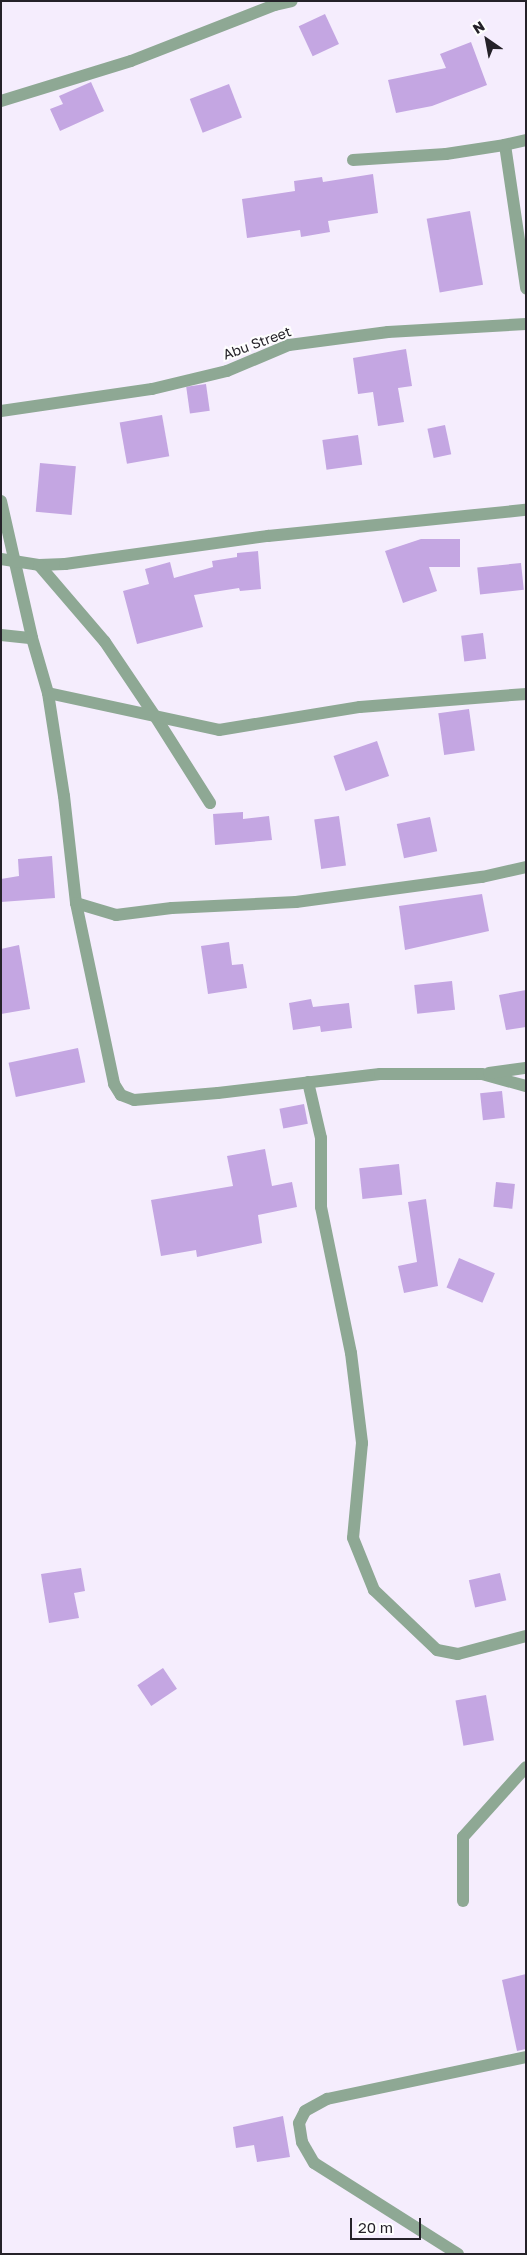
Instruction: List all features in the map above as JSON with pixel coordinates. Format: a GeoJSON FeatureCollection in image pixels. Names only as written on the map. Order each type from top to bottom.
{"type":"FeatureCollection","features":[{"type":"Feature","properties":{"kind":"street"},"geometry":{"type":"LineString","coordinates":[[1,101],[131,61],[275,4],[292,1]]}},
{"type":"Feature","properties":{"kind":"street"},"geometry":{"type":"LineString","coordinates":[[353,160],[446,154],[526,140]]}},
{"type":"Feature","properties":{"kind":"street"},"geometry":{"type":"LineString","coordinates":[[504,145],[526,288]]}},
{"type":"Feature","properties":{"kind":"street","name":"Abu Street"},"geometry":{"type":"LineString","coordinates":[[1,411],[152,389],[227,371],[289,345],[388,332],[526,324]]}},
{"type":"Feature","properties":{"kind":"street"},"geometry":{"type":"LineString","coordinates":[[1,501],[16,559],[32,638],[48,693],[64,796],[76,903],[114,1084],[121,1096],[134,1100],[380,1074],[482,1074],[526,1068]]}},
{"type":"Feature","properties":{"kind":"street"},"geometry":{"type":"LineString","coordinates":[[1,559],[16,559],[39,565],[268,536],[526,510]]}},
{"type":"Feature","properties":{"kind":"street"},"geometry":{"type":"LineString","coordinates":[[39,565],[105,642],[210,803]]}},
{"type":"Feature","properties":{"kind":"street"},"geometry":{"type":"LineString","coordinates":[[1,635],[32,638]]}},
{"type":"Feature","properties":{"kind":"street"},"geometry":{"type":"LineString","coordinates":[[48,693],[219,730],[360,707],[526,694]]}},
{"type":"Feature","properties":{"kind":"street"},"geometry":{"type":"LineString","coordinates":[[76,903],[116,916],[172,908],[296,902],[482,877],[526,867]]}},
{"type":"Feature","properties":{"kind":"street"},"geometry":{"type":"LineString","coordinates":[[482,1074],[526,1086]]}},
{"type":"Feature","properties":{"kind":"street"},"geometry":{"type":"LineString","coordinates":[[308,1082],[321,1138],[321,1207],[351,1353],[362,1443],[353,1538],[374,1590],[437,1650],[458,1654],[526,1636]]}},
{"type":"Feature","properties":{"kind":"street"},"geometry":{"type":"LineString","coordinates":[[463,1902],[463,1837],[526,1767]]}},
{"type":"Feature","properties":{"kind":"street"},"geometry":{"type":"LineString","coordinates":[[458,2254],[314,2163],[302,2142],[299,2123],[305,2111],[327,2099],[526,2057]]}},
{"type":"Feature","properties":{"kind":"building"},"geometry":{"type":"Polygon","coordinates":[[[325,14],[339,44],[313,56],[299,26],[325,14]]]}},
{"type":"Feature","properties":{"kind":"building"},"geometry":{"type":"Polygon","coordinates":[[[471,42],[487,85],[432,106],[396,113],[388,80],[446,68],[440,54],[471,42]]]}},
{"type":"Feature","properties":{"kind":"building"},"geometry":{"type":"Polygon","coordinates":[[[91,82],[104,111],[60,131],[50,109],[63,104],[59,96],[91,82]]]}},
{"type":"Feature","properties":{"kind":"building"},"geometry":{"type":"Polygon","coordinates":[[[229,84],[242,118],[203,133],[190,99],[229,84]]]}},
{"type":"Feature","properties":{"kind":"building"},"geometry":{"type":"Polygon","coordinates":[[[373,174],[378,213],[328,221],[330,232],[301,237],[300,230],[247,238],[242,199],[295,191],[294,181],[322,177],[323,182],[373,174]]]}},
{"type":"Feature","properties":{"kind":"building"},"geometry":{"type":"Polygon","coordinates":[[[470,211],[483,285],[440,293],[427,219],[470,211]]]}},
{"type":"Feature","properties":{"kind":"building"},"geometry":{"type":"Polygon","coordinates":[[[406,349],[412,386],[398,388],[404,422],[378,426],[373,392],[358,394],[353,358],[406,349]]]}},
{"type":"Feature","properties":{"kind":"building"},"geometry":{"type":"Polygon","coordinates":[[[206,384],[210,411],[190,414],[186,387],[206,384]]]}},
{"type":"Feature","properties":{"kind":"building"},"geometry":{"type":"Polygon","coordinates":[[[162,415],[169,456],[127,464],[120,422],[162,415]]]}},
{"type":"Feature","properties":{"kind":"building"},"geometry":{"type":"Polygon","coordinates":[[[445,425],[451,454],[434,458],[427,429],[445,425]]]}},
{"type":"Feature","properties":{"kind":"building"},"geometry":{"type":"Polygon","coordinates":[[[358,435],[362,465],[327,470],[322,440],[358,435]]]}},
{"type":"Feature","properties":{"kind":"building"},"geometry":{"type":"Polygon","coordinates":[[[40,463],[76,466],[72,515],[36,512],[40,463]]]}},
{"type":"Feature","properties":{"kind":"building"},"geometry":{"type":"Polygon","coordinates":[[[421,539],[460,539],[460,567],[429,567],[437,591],[403,603],[385,551],[421,539]]]}},
{"type":"Feature","properties":{"kind":"building"},"geometry":{"type":"Polygon","coordinates":[[[258,551],[261,589],[240,591],[239,588],[194,595],[203,627],[137,644],[123,591],[149,584],[145,569],[170,562],[174,578],[213,567],[212,561],[237,557],[237,553],[258,551]]]}},
{"type":"Feature","properties":{"kind":"building"},"geometry":{"type":"Polygon","coordinates":[[[521,563],[524,590],[480,594],[477,568],[521,563]]]}},
{"type":"Feature","properties":{"kind":"building"},"geometry":{"type":"Polygon","coordinates":[[[483,633],[486,659],[464,661],[461,636],[483,633]]]}},
{"type":"Feature","properties":{"kind":"building"},"geometry":{"type":"Polygon","coordinates":[[[469,709],[475,751],[444,755],[438,713],[469,709]]]}},
{"type":"Feature","properties":{"kind":"building"},"geometry":{"type":"Polygon","coordinates":[[[377,741],[389,776],[346,791],[334,756],[377,741]]]}},
{"type":"Feature","properties":{"kind":"building"},"geometry":{"type":"Polygon","coordinates":[[[243,812],[243,819],[269,816],[272,840],[215,845],[213,814],[243,812]]]}},
{"type":"Feature","properties":{"kind":"building"},"geometry":{"type":"Polygon","coordinates":[[[339,816],[346,866],[321,869],[314,819],[339,816]]]}},
{"type":"Feature","properties":{"kind":"building"},"geometry":{"type":"Polygon","coordinates":[[[430,817],[437,851],[404,858],[397,824],[430,817]]]}},
{"type":"Feature","properties":{"kind":"building"},"geometry":{"type":"Polygon","coordinates":[[[52,856],[55,898],[1,902],[1,879],[19,876],[18,859],[52,856]]]}},
{"type":"Feature","properties":{"kind":"building"},"geometry":{"type":"Polygon","coordinates":[[[482,894],[489,931],[405,950],[399,906],[482,894]]]}},
{"type":"Feature","properties":{"kind":"building"},"geometry":{"type":"Polygon","coordinates":[[[229,942],[232,965],[243,964],[247,988],[208,994],[201,946],[229,942]]]}},
{"type":"Feature","properties":{"kind":"building"},"geometry":{"type":"Polygon","coordinates":[[[19,945],[30,1009],[1,1014],[1,949],[19,945]]]}},
{"type":"Feature","properties":{"kind":"building"},"geometry":{"type":"Polygon","coordinates":[[[452,981],[455,1010],[417,1014],[414,985],[452,981]]]}},
{"type":"Feature","properties":{"kind":"building"},"geometry":{"type":"Polygon","coordinates":[[[526,990],[526,1027],[506,1030],[499,995],[526,990]]]}},
{"type":"Feature","properties":{"kind":"building"},"geometry":{"type":"Polygon","coordinates":[[[311,999],[313,1007],[349,1003],[352,1028],[321,1032],[320,1026],[293,1030],[289,1003],[311,999]]]}},
{"type":"Feature","properties":{"kind":"building"},"geometry":{"type":"Polygon","coordinates":[[[78,1048],[85,1082],[16,1097],[9,1063],[78,1048]]]}},
{"type":"Feature","properties":{"kind":"building"},"geometry":{"type":"Polygon","coordinates":[[[502,1091],[505,1118],[483,1120],[480,1093],[502,1091]]]}},
{"type":"Feature","properties":{"kind":"building"},"geometry":{"type":"Polygon","coordinates":[[[304,1104],[308,1124],[283,1128],[279,1109],[304,1104]]]}},
{"type":"Feature","properties":{"kind":"building"},"geometry":{"type":"Polygon","coordinates":[[[265,1149],[272,1186],[292,1182],[297,1207],[258,1215],[262,1243],[197,1257],[196,1250],[161,1256],[151,1200],[233,1186],[227,1156],[265,1149]]]}},
{"type":"Feature","properties":{"kind":"building"},"geometry":{"type":"Polygon","coordinates":[[[399,1164],[402,1195],[362,1199],[359,1168],[399,1164]]]}},
{"type":"Feature","properties":{"kind":"building"},"geometry":{"type":"Polygon","coordinates":[[[496,1182],[515,1184],[512,1209],[493,1207],[496,1182]]]}},
{"type":"Feature","properties":{"kind":"building"},"geometry":{"type":"Polygon","coordinates":[[[426,1199],[438,1286],[404,1293],[398,1266],[417,1262],[408,1202],[426,1199]]]}},
{"type":"Feature","properties":{"kind":"building"},"geometry":{"type":"Polygon","coordinates":[[[459,1258],[495,1273],[482,1303],[446,1287],[459,1258]]]}},
{"type":"Feature","properties":{"kind":"building"},"geometry":{"type":"Polygon","coordinates":[[[81,1568],[85,1591],[74,1593],[79,1618],[49,1623],[41,1574],[81,1568]]]}},
{"type":"Feature","properties":{"kind":"building"},"geometry":{"type":"Polygon","coordinates":[[[500,1573],[506,1600],[475,1607],[469,1580],[500,1573]]]}},
{"type":"Feature","properties":{"kind":"building"},"geometry":{"type":"Polygon","coordinates":[[[163,1668],[177,1689],[151,1706],[137,1685],[163,1668]]]}},
{"type":"Feature","properties":{"kind":"building"},"geometry":{"type":"Polygon","coordinates":[[[486,1695],[494,1740],[463,1746],[455,1700],[486,1695]]]}},
{"type":"Feature","properties":{"kind":"building"},"geometry":{"type":"Polygon","coordinates":[[[526,1974],[526,2049],[517,2051],[502,1980],[526,1974]]]}},
{"type":"Feature","properties":{"kind":"building"},"geometry":{"type":"Polygon","coordinates":[[[283,2116],[290,2157],[257,2162],[254,2145],[236,2148],[233,2127],[283,2116]]]}}]}
